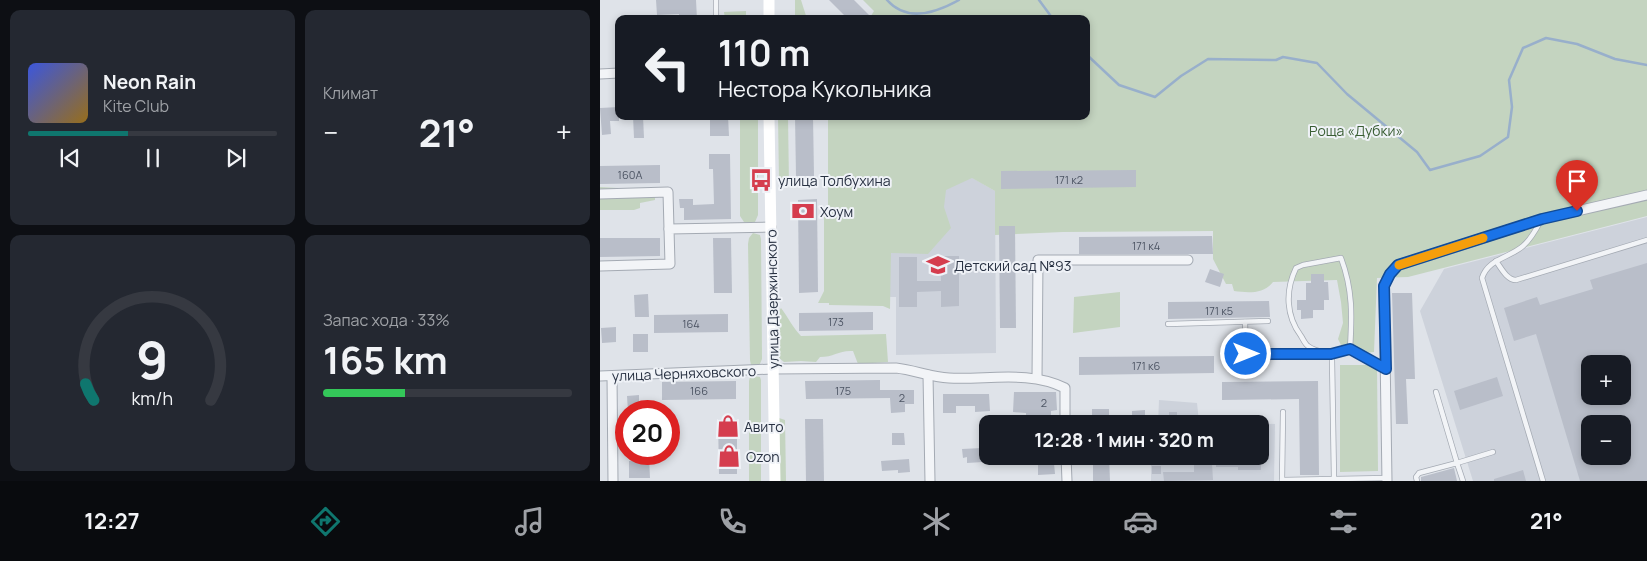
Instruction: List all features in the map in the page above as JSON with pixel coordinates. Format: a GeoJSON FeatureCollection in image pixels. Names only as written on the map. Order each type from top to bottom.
{"type":"FeatureCollection","features":[{"type":"Feature","properties":{"kind":"main road"},"geometry":{"type":"LineString","coordinates":[[768,15],[769,0]]}},
{"type":"Feature","properties":{"kind":"main road","name":"улица Дзержинского"},"geometry":{"type":"LineString","coordinates":[[769,120],[775,481]]}},
{"type":"Feature","properties":{"kind":"street"},"geometry":{"type":"LineString","coordinates":[[600,74],[615,74]]}},
{"type":"Feature","properties":{"kind":"street"},"geometry":{"type":"LineString","coordinates":[[600,194],[668,192],[670,264],[600,266]]}},
{"type":"Feature","properties":{"kind":"street"},"geometry":{"type":"LineString","coordinates":[[1387,479],[1384,286],[1390,274],[1398,265],[1542,219],[1647,195]]}},
{"type":"Feature","properties":{"kind":"street"},"geometry":{"type":"LineString","coordinates":[[669,229],[771,228]]}},
{"type":"Feature","properties":{"kind":"street"},"geometry":{"type":"LineString","coordinates":[[1037,378],[1038,260],[1188,260]]}},
{"type":"Feature","properties":{"kind":"street","name":"улица Черняховского"},"geometry":{"type":"LineString","coordinates":[[600,376],[773,369],[896,368],[912,369],[928,375],[948,378],[1037,378],[1053,382],[1065,388],[1065,415]]}},
{"type":"Feature","properties":{"kind":"street"},"geometry":{"type":"LineString","coordinates":[[928,375],[930,481]]}},
{"type":"Feature","properties":{"kind":"street"},"geometry":{"type":"LineString","coordinates":[[612,376],[613,481]]}},
{"type":"Feature","properties":{"kind":"street"},"geometry":{"type":"LineString","coordinates":[[1066,465],[1067,481]]}},
{"type":"Feature","properties":{"kind":"lane"},"geometry":{"type":"LineString","coordinates":[[716,0],[716,15]]}},
{"type":"Feature","properties":{"kind":"lane"},"geometry":{"type":"LineString","coordinates":[[1542,219],[1536,231],[1525,245],[1496,261],[1484,271],[1483,283],[1543,481]]}},
{"type":"Feature","properties":{"kind":"lane"},"geometry":{"type":"LineString","coordinates":[[1496,261],[1511,280],[1516,280],[1647,240]]}},
{"type":"Feature","properties":{"kind":"lane"},"geometry":{"type":"LineString","coordinates":[[1331,354],[1308,346],[1293,324],[1288,305],[1289,286],[1296,268],[1303,265],[1341,258],[1348,276],[1352,308],[1350,349]]}},
{"type":"Feature","properties":{"kind":"lane"},"geometry":{"type":"LineString","coordinates":[[1245,322],[1246,354],[1331,354],[1350,349],[1386,369]]}},
{"type":"Feature","properties":{"kind":"lane"},"geometry":{"type":"LineString","coordinates":[[1168,324],[1268,322]]}},
{"type":"Feature","properties":{"kind":"lane"},"geometry":{"type":"LineString","coordinates":[[1331,354],[1334,479]]}},
{"type":"Feature","properties":{"kind":"lane"},"geometry":{"type":"LineString","coordinates":[[1436,392],[1463,481]]}},
{"type":"Feature","properties":{"kind":"lane"},"geometry":{"type":"LineString","coordinates":[[1283,412],[1282,480],[1387,479]]}},
{"type":"Feature","properties":{"kind":"lane"},"geometry":{"type":"LineString","coordinates":[[1417,481],[1416,477],[1419,473],[1493,452]]}},
{"type":"Feature","properties":{"kind":"shaded area","name":"Детский сад №93"},"geometry":{"type":"Polygon","coordinates":[[[931,154],[995,191],[996,353],[896,355],[896,297],[882,297],[883,157],[931,154]]]}},
{"type":"Feature","properties":{"kind":"shaded area"},"geometry":{"type":"Polygon","coordinates":[[[1647,217],[1647,481],[1473,481],[1420,311],[1444,269],[1647,217]]]}},
{"type":"Feature","properties":{"kind":"shaded area"},"geometry":{"type":"Polygon","coordinates":[[[1159,400],[1197,403],[1198,415],[1158,415],[1159,400]]]}},
{"type":"Feature","properties":{"kind":"shaded area"},"geometry":{"type":"Polygon","coordinates":[[[1269,424],[1275,424],[1274,481],[1151,481],[1151,465],[1269,465],[1269,424]]]}},
{"type":"Feature","properties":{"kind":"green space"},"geometry":{"type":"Polygon","coordinates":[[[795,0],[801,0],[806,15],[795,15],[795,0]]]}},
{"type":"Feature","properties":{"kind":"green space","name":"Роща «Дубки»"},"geometry":{"type":"Polygon","coordinates":[[[863,0],[1647,0],[1647,216],[1408,277],[1377,278],[1374,352],[1365,353],[1342,347],[1338,339],[1343,323],[1337,280],[1273,282],[1260,291],[1234,291],[1232,284],[1226,284],[1213,259],[1213,231],[1063,232],[995,235],[995,191],[972,178],[946,190],[944,207],[951,228],[928,254],[891,253],[890,309],[883,306],[818,303],[824,291],[824,213],[828,210],[828,120],[1090,120],[1090,15],[872,15],[874,11],[863,0]]]}},
{"type":"Feature","properties":{"kind":"green space"},"geometry":{"type":"Polygon","coordinates":[[[746,11],[746,15],[724,15],[724,12],[746,11]]]}},
{"type":"Feature","properties":{"kind":"green space"},"geometry":{"type":"Polygon","coordinates":[[[740,120],[758,120],[758,215],[755,222],[744,222],[740,216],[740,120]]]}},
{"type":"Feature","properties":{"kind":"green space"},"geometry":{"type":"Polygon","coordinates":[[[778,120],[788,120],[789,186],[781,186],[779,181],[778,120]]]}},
{"type":"Feature","properties":{"kind":"green space"},"geometry":{"type":"Polygon","coordinates":[[[600,187],[655,190],[655,200],[640,203],[640,208],[634,210],[600,210],[600,187]]]}},
{"type":"Feature","properties":{"kind":"green space"},"geometry":{"type":"Polygon","coordinates":[[[753,233],[760,235],[761,239],[762,359],[759,366],[751,365],[750,360],[748,244],[749,238],[753,233]]]}},
{"type":"Feature","properties":{"kind":"green space"},"geometry":{"type":"Polygon","coordinates":[[[1120,292],[1120,327],[1073,333],[1074,297],[1120,292]]]}},
{"type":"Feature","properties":{"kind":"green space"},"geometry":{"type":"Polygon","coordinates":[[[781,308],[801,336],[886,334],[888,362],[858,364],[853,351],[848,351],[820,357],[816,362],[784,362],[779,358],[777,314],[781,308]]]}},
{"type":"Feature","properties":{"kind":"green space"},"geometry":{"type":"Polygon","coordinates":[[[1340,365],[1377,365],[1378,471],[1340,472],[1340,365]]]}},
{"type":"Feature","properties":{"kind":"green space"},"geometry":{"type":"Polygon","coordinates":[[[750,377],[760,377],[761,380],[761,481],[749,481],[749,381],[750,377]]]}},
{"type":"Feature","properties":{"kind":"green space"},"geometry":{"type":"Polygon","coordinates":[[[779,418],[785,420],[786,481],[779,481],[779,418]]]}},
{"type":"Feature","properties":{"kind":"building"},"geometry":{"type":"Polygon","coordinates":[[[656,0],[696,0],[697,15],[657,15],[656,0]]]}},
{"type":"Feature","properties":{"kind":"building"},"geometry":{"type":"Polygon","coordinates":[[[829,0],[854,0],[869,15],[844,15],[829,0]]]}},
{"type":"Feature","properties":{"kind":"building"},"geometry":{"type":"Polygon","coordinates":[[[615,107],[615,120],[619,121],[610,121],[611,134],[602,135],[600,108],[615,107]]]}},
{"type":"Feature","properties":{"kind":"building"},"geometry":{"type":"Polygon","coordinates":[[[633,120],[643,120],[644,138],[634,138],[633,120]]]}},
{"type":"Feature","properties":{"kind":"building"},"geometry":{"type":"Polygon","coordinates":[[[710,120],[728,120],[729,136],[710,136],[710,120]]]}},
{"type":"Feature","properties":{"kind":"building"},"geometry":{"type":"Polygon","coordinates":[[[795,120],[813,120],[814,176],[796,176],[795,120]]]}},
{"type":"Feature","properties":{"kind":"building"},"geometry":{"type":"Polygon","coordinates":[[[709,154],[730,154],[731,219],[684,220],[684,208],[680,208],[679,199],[693,199],[693,205],[714,204],[713,169],[709,169],[709,154]]]}},
{"type":"Feature","properties":{"kind":"building"},"geometry":{"type":"Polygon","coordinates":[[[660,165],[660,183],[600,184],[600,166],[660,165]]]}},
{"type":"Feature","properties":{"kind":"building"},"geometry":{"type":"Polygon","coordinates":[[[1136,170],[1136,187],[1001,189],[1001,171],[1136,170]]]}},
{"type":"Feature","properties":{"kind":"building"},"geometry":{"type":"Polygon","coordinates":[[[817,199],[818,292],[799,293],[798,200],[817,199]]]}},
{"type":"Feature","properties":{"kind":"building"},"geometry":{"type":"Polygon","coordinates":[[[999,226],[1015,226],[1016,328],[1000,328],[999,226]]]}},
{"type":"Feature","properties":{"kind":"building"},"geometry":{"type":"Polygon","coordinates":[[[1212,236],[1213,254],[1079,254],[1079,237],[1212,236]]]}},
{"type":"Feature","properties":{"kind":"building"},"geometry":{"type":"Polygon","coordinates":[[[600,238],[660,238],[660,256],[600,257],[600,238]]]}},
{"type":"Feature","properties":{"kind":"building"},"geometry":{"type":"Polygon","coordinates":[[[713,238],[731,238],[732,293],[714,293],[713,238]]]}},
{"type":"Feature","properties":{"kind":"building"},"geometry":{"type":"Polygon","coordinates":[[[940,256],[959,256],[959,306],[941,307],[941,291],[917,292],[917,307],[899,307],[899,257],[917,257],[917,281],[941,281],[940,256]]]}},
{"type":"Feature","properties":{"kind":"building"},"geometry":{"type":"Polygon","coordinates":[[[1647,263],[1647,481],[1580,481],[1536,334],[1514,341],[1504,308],[1537,297],[1540,305],[1593,289],[1590,280],[1647,263]]]}},
{"type":"Feature","properties":{"kind":"building"},"geometry":{"type":"Polygon","coordinates":[[[1210,269],[1224,274],[1220,287],[1205,282],[1210,269]]]}},
{"type":"Feature","properties":{"kind":"building"},"geometry":{"type":"Polygon","coordinates":[[[1311,274],[1324,274],[1324,282],[1328,282],[1329,300],[1324,300],[1324,310],[1313,310],[1313,318],[1301,319],[1301,310],[1297,310],[1297,300],[1306,300],[1306,283],[1311,283],[1311,274]]]}},
{"type":"Feature","properties":{"kind":"building"},"geometry":{"type":"Polygon","coordinates":[[[1392,293],[1412,293],[1415,379],[1406,379],[1408,424],[1396,424],[1392,293]]]}},
{"type":"Feature","properties":{"kind":"building"},"geometry":{"type":"Polygon","coordinates":[[[648,294],[649,317],[635,317],[634,295],[648,294]]]}},
{"type":"Feature","properties":{"kind":"building"},"geometry":{"type":"Polygon","coordinates":[[[1269,301],[1270,317],[1168,319],[1168,302],[1269,301]]]}},
{"type":"Feature","properties":{"kind":"building"},"geometry":{"type":"Polygon","coordinates":[[[873,312],[873,330],[799,331],[799,313],[873,312]]]}},
{"type":"Feature","properties":{"kind":"building"},"geometry":{"type":"Polygon","coordinates":[[[728,314],[728,332],[654,333],[654,315],[728,314]]]}},
{"type":"Feature","properties":{"kind":"building"},"geometry":{"type":"Polygon","coordinates":[[[616,327],[616,342],[602,343],[601,328],[616,327]]]}},
{"type":"Feature","properties":{"kind":"building"},"geometry":{"type":"Polygon","coordinates":[[[633,334],[648,334],[648,352],[633,352],[633,334]]]}},
{"type":"Feature","properties":{"kind":"building"},"geometry":{"type":"Polygon","coordinates":[[[1214,356],[1214,373],[1079,375],[1079,357],[1214,356]]]}},
{"type":"Feature","properties":{"kind":"building"},"geometry":{"type":"Polygon","coordinates":[[[1497,377],[1503,396],[1460,410],[1454,391],[1497,377]]]}},
{"type":"Feature","properties":{"kind":"building"},"geometry":{"type":"Polygon","coordinates":[[[880,380],[880,390],[914,390],[914,404],[905,404],[905,412],[891,413],[890,398],[806,399],[805,381],[880,380]]]}},
{"type":"Feature","properties":{"kind":"building"},"geometry":{"type":"Polygon","coordinates":[[[736,381],[736,399],[662,400],[662,382],[736,381]]]}},
{"type":"Feature","properties":{"kind":"building"},"geometry":{"type":"Polygon","coordinates":[[[1318,381],[1319,475],[1300,475],[1299,399],[1222,400],[1222,382],[1318,381]]]}},
{"type":"Feature","properties":{"kind":"building"},"geometry":{"type":"Polygon","coordinates":[[[1014,392],[1056,392],[1057,410],[1051,411],[1051,415],[1026,415],[1026,413],[1013,412],[1014,392]]]}},
{"type":"Feature","properties":{"kind":"building"},"geometry":{"type":"Polygon","coordinates":[[[943,394],[989,394],[990,411],[975,412],[975,406],[956,406],[956,413],[943,413],[943,394]]]}},
{"type":"Feature","properties":{"kind":"building"},"geometry":{"type":"Polygon","coordinates":[[[639,395],[639,400],[627,400],[627,396],[639,395]]]}},
{"type":"Feature","properties":{"kind":"building"},"geometry":{"type":"Polygon","coordinates":[[[1092,409],[1109,409],[1109,415],[1092,415],[1092,409]]]}},
{"type":"Feature","properties":{"kind":"building"},"geometry":{"type":"Polygon","coordinates":[[[1145,410],[1145,415],[1132,415],[1132,411],[1145,410]]]}},
{"type":"Feature","properties":{"kind":"building"},"geometry":{"type":"Polygon","coordinates":[[[1169,412],[1177,412],[1177,415],[1169,415],[1169,412]]]}},
{"type":"Feature","properties":{"kind":"building"},"geometry":{"type":"Polygon","coordinates":[[[718,419],[737,419],[737,474],[719,474],[718,419]]]}},
{"type":"Feature","properties":{"kind":"building"},"geometry":{"type":"Polygon","coordinates":[[[805,419],[823,419],[824,481],[806,481],[805,419]]]}},
{"type":"Feature","properties":{"kind":"building"},"geometry":{"type":"Polygon","coordinates":[[[892,433],[904,433],[905,445],[892,445],[892,433]]]}},
{"type":"Feature","properties":{"kind":"building"},"geometry":{"type":"Polygon","coordinates":[[[979,448],[979,462],[967,463],[967,457],[963,458],[962,449],[979,448]]]}},
{"type":"Feature","properties":{"kind":"building"},"geometry":{"type":"Polygon","coordinates":[[[909,459],[910,472],[898,473],[898,470],[882,471],[881,461],[909,459]]]}},
{"type":"Feature","properties":{"kind":"building"},"geometry":{"type":"Polygon","coordinates":[[[629,465],[649,465],[650,478],[629,478],[629,465]]]}},
{"type":"Feature","properties":{"kind":"building"},"geometry":{"type":"Polygon","coordinates":[[[1038,465],[1054,465],[1055,474],[1038,475],[1038,465]]]}},
{"type":"Feature","properties":{"kind":"building"},"geometry":{"type":"Polygon","coordinates":[[[1093,465],[1109,465],[1110,481],[1093,481],[1093,465]]]}},
{"type":"Feature","properties":{"kind":"building"},"geometry":{"type":"Polygon","coordinates":[[[1194,465],[1212,465],[1213,480],[1164,481],[1163,472],[1194,472],[1194,465]]]}},
{"type":"Feature","properties":{"kind":"building"},"geometry":{"type":"Polygon","coordinates":[[[1216,465],[1261,465],[1261,470],[1238,470],[1238,467],[1216,467],[1216,465]]]}},
{"type":"Feature","properties":{"kind":"building"},"geometry":{"type":"Polygon","coordinates":[[[1152,466],[1161,466],[1161,474],[1152,474],[1152,466]]]}},
{"type":"Feature","properties":{"kind":"building"},"geometry":{"type":"Polygon","coordinates":[[[1454,468],[1457,481],[1421,481],[1421,477],[1454,468]]]}},
{"type":"Feature","properties":{"kind":"building"},"geometry":{"type":"Polygon","coordinates":[[[1523,470],[1526,481],[1494,481],[1494,479],[1523,470]]]}},
{"type":"Feature","properties":{"kind":"waterway"},"geometry":{"type":"LineString","coordinates":[[887,0],[903,12],[913,14],[922,14],[941,9],[959,0]]}},
{"type":"Feature","properties":{"kind":"waterway"},"geometry":{"type":"LineString","coordinates":[[1039,0],[1050,15]]}},
{"type":"Feature","properties":{"kind":"waterway"},"geometry":{"type":"LineString","coordinates":[[1090,58],[1119,85],[1155,97],[1181,76],[1208,59],[1276,60],[1283,57],[1317,63],[1347,94],[1417,152],[1430,170],[1480,156],[1508,137],[1512,107],[1509,80],[1523,48],[1546,38],[1577,44],[1615,59],[1647,65]]}},
{"type":"Feature","properties":{"kind":"slow traffic"},"geometry":{"type":"LineString","coordinates":[[1399,265],[1483,238]]}},
{"type":"Feature","properties":{"kind":"place","name":"улица Толбухина"},"geometry":{"type":"Point","coordinates":[761,180]}},
{"type":"Feature","properties":{"kind":"place","name":"Хоум"},"geometry":{"type":"Point","coordinates":[803,211]}},
{"type":"Feature","properties":{"kind":"place","name":"Детский сад №93"},"geometry":{"type":"Point","coordinates":[938,265]}},
{"type":"Feature","properties":{"kind":"place","name":"Авито"},"geometry":{"type":"Point","coordinates":[728,426]}},
{"type":"Feature","properties":{"kind":"place","name":"Ozon"},"geometry":{"type":"Point","coordinates":[729,456]}},
{"type":"Feature","properties":{"kind":"route"},"geometry":{"type":"LineString","coordinates":[[1246,354],[1331,354],[1350,349],[1386,369],[1384,286],[1390,274],[1398,265],[1542,219],[1577,211]]}}]}
